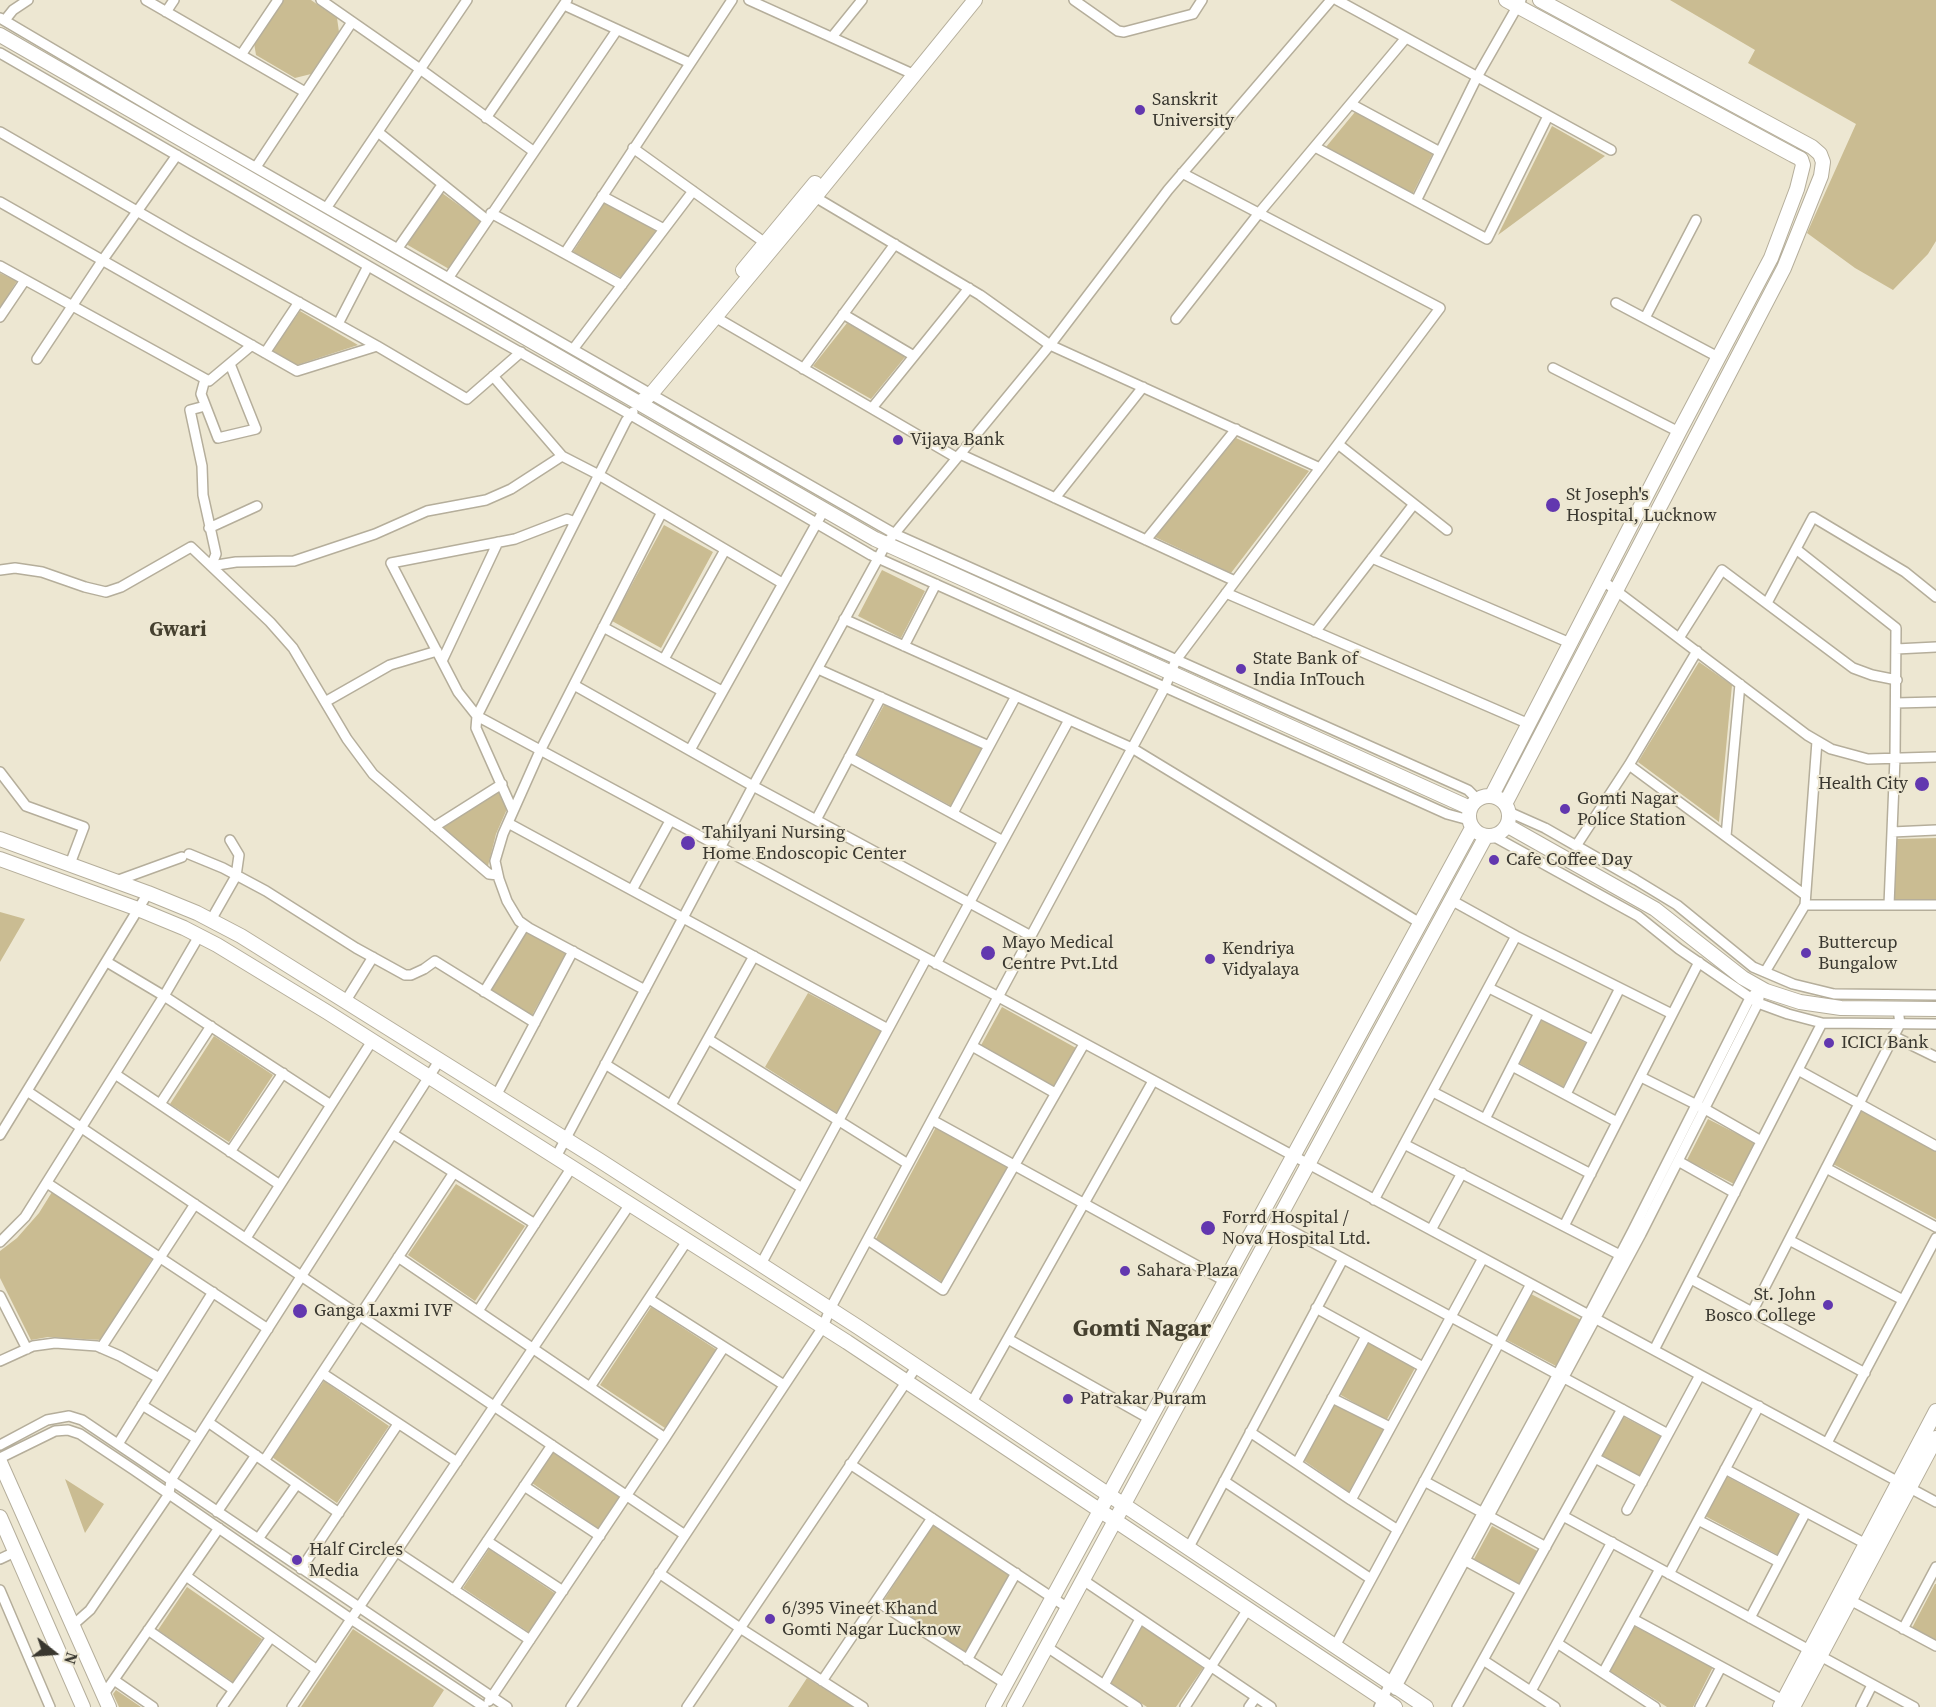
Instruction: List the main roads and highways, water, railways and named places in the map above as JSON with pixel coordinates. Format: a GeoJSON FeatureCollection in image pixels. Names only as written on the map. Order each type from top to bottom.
{"type":"FeatureCollection","features":[{"type":"Feature","properties":{"kind":"place","name":"Sanskrit University"},"geometry":{"type":"Point","coordinates":[1140,110]}},
{"type":"Feature","properties":{"kind":"place","name":"Vijaya Bank"},"geometry":{"type":"Point","coordinates":[898,440]}},
{"type":"Feature","properties":{"kind":"place","name":"St Joseph's Hospital, Lucknow"},"geometry":{"type":"Point","coordinates":[1553,505]}},
{"type":"Feature","properties":{"kind":"place","name":"State Bank of India InTouch"},"geometry":{"type":"Point","coordinates":[1241,669]}},
{"type":"Feature","properties":{"kind":"place","name":"Health City"},"geometry":{"type":"Point","coordinates":[1922,784]}},
{"type":"Feature","properties":{"kind":"place","name":"Gomti Nagar Police Station"},"geometry":{"type":"Point","coordinates":[1565,809]}},
{"type":"Feature","properties":{"kind":"place","name":"Tahilyani Nursing Home Endoscopic Center"},"geometry":{"type":"Point","coordinates":[688,843]}},
{"type":"Feature","properties":{"kind":"place","name":"Cafe Coffee Day"},"geometry":{"type":"Point","coordinates":[1494,860]}},
{"type":"Feature","properties":{"kind":"place","name":"Mayo Medical Centre Pvt.Ltd"},"geometry":{"type":"Point","coordinates":[988,953]}},
{"type":"Feature","properties":{"kind":"place","name":"Buttercup Bungalow"},"geometry":{"type":"Point","coordinates":[1806,953]}},
{"type":"Feature","properties":{"kind":"place","name":"Kendriya Vidyalaya"},"geometry":{"type":"Point","coordinates":[1210,959]}},
{"type":"Feature","properties":{"kind":"place","name":"ICICI Bank"},"geometry":{"type":"Point","coordinates":[1829,1043]}},
{"type":"Feature","properties":{"kind":"place","name":"Forrd Hospital / Nova Hospital Ltd."},"geometry":{"type":"Point","coordinates":[1208,1228]}},
{"type":"Feature","properties":{"kind":"place","name":"Sahara Plaza"},"geometry":{"type":"Point","coordinates":[1125,1271]}},
{"type":"Feature","properties":{"kind":"place","name":"St. John Bosco College"},"geometry":{"type":"Point","coordinates":[1828,1305]}},
{"type":"Feature","properties":{"kind":"place","name":"Ganga Laxmi IVF"},"geometry":{"type":"Point","coordinates":[300,1311]}},
{"type":"Feature","properties":{"kind":"place","name":"Patrakar Puram"},"geometry":{"type":"Point","coordinates":[1068,1399]}},
{"type":"Feature","properties":{"kind":"place","name":"Half Circles Media"},"geometry":{"type":"Point","coordinates":[297,1560]}},
{"type":"Feature","properties":{"kind":"place","name":"6/395 Vineet Khand Gomti Nagar Lucknow"},"geometry":{"type":"Point","coordinates":[770,1619]}},
{"type":"Feature","properties":{"kind":"district","name":"Gwari"},"geometry":{"type":"Point","coordinates":[178,631]}},
{"type":"Feature","properties":{"kind":"district","name":"Gomti Nagar"},"geometry":{"type":"Point","coordinates":[1142,1330]}}]}
